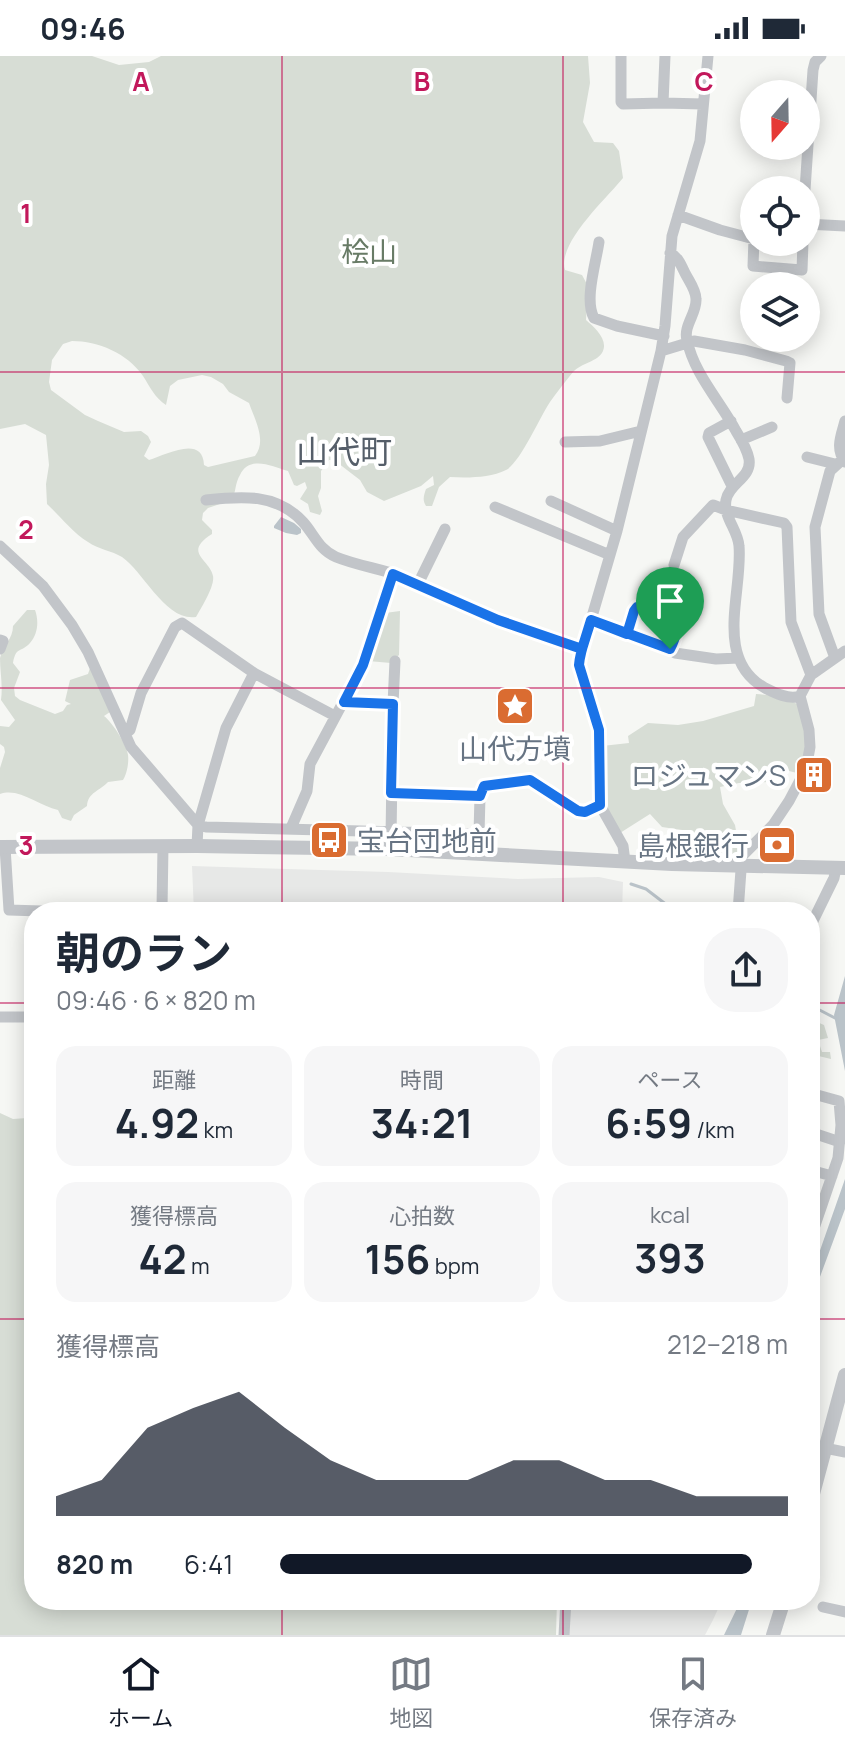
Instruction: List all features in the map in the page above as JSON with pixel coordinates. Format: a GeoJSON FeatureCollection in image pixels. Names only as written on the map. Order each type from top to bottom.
{"type":"FeatureCollection","features":[{"type":"Feature","properties":{"kind":"street"},"geometry":{"type":"LineString","coordinates":[[621,56],[623,104],[703,104]]}},
{"type":"Feature","properties":{"kind":"street"},"geometry":{"type":"LineString","coordinates":[[663,103],[665,56]]}},
{"type":"Feature","properties":{"kind":"street"},"geometry":{"type":"LineString","coordinates":[[625,862],[623,846],[600,805],[599,730],[580,674],[579,661],[617,531],[661,351],[670,253],[697,155],[708,56]]}},
{"type":"Feature","properties":{"kind":"street"},"geometry":{"type":"LineString","coordinates":[[806,176],[813,70],[821,56]]}},
{"type":"Feature","properties":{"kind":"street"},"geometry":{"type":"LineString","coordinates":[[678,215],[740,235]]}},
{"type":"Feature","properties":{"kind":"street"},"geometry":{"type":"LineString","coordinates":[[820,225],[845,226]]}},
{"type":"Feature","properties":{"kind":"street"},"geometry":{"type":"LineString","coordinates":[[599,242],[591,293],[590,310],[594,318],[664,336]]}},
{"type":"Feature","properties":{"kind":"street"},"geometry":{"type":"LineString","coordinates":[[670,253],[677,256],[696,296],[686,333],[687,343],[703,377],[741,440],[749,465],[726,499],[726,510],[739,542],[734,621],[739,658],[757,683],[783,695],[800,696]]}},
{"type":"Feature","properties":{"kind":"street"},"geometry":{"type":"LineString","coordinates":[[753,256],[753,266],[802,270],[802,256]]}},
{"type":"Feature","properties":{"kind":"street"},"geometry":{"type":"LineString","coordinates":[[661,351],[694,341],[786,361],[790,363],[787,398]]}},
{"type":"Feature","properties":{"kind":"street"},"geometry":{"type":"LineString","coordinates":[[731,421],[709,433],[708,437],[732,486]]}},
{"type":"Feature","properties":{"kind":"street"},"geometry":{"type":"LineString","coordinates":[[841,461],[839,447],[845,421]]}},
{"type":"Feature","properties":{"kind":"street"},"geometry":{"type":"LineString","coordinates":[[741,440],[772,427]]}},
{"type":"Feature","properties":{"kind":"street"},"geometry":{"type":"LineString","coordinates":[[565,442],[600,441],[641,431]]}},
{"type":"Feature","properties":{"kind":"street"},"geometry":{"type":"LineString","coordinates":[[807,457],[841,461]]}},
{"type":"Feature","properties":{"kind":"street"},"geometry":{"type":"LineString","coordinates":[[739,902],[742,856],[773,825],[806,769],[809,730],[800,696],[811,675],[840,655],[819,614],[815,527],[830,471],[841,461]]}},
{"type":"Feature","properties":{"kind":"street"},"geometry":{"type":"LineString","coordinates":[[206,500],[236,496],[269,500],[285,507],[302,521],[324,550],[336,557],[393,574],[498,620],[582,649]]}},
{"type":"Feature","properties":{"kind":"street"},"geometry":{"type":"LineString","coordinates":[[551,501],[617,531]]}},
{"type":"Feature","properties":{"kind":"street"},"geometry":{"type":"LineString","coordinates":[[674,565],[683,537],[713,505],[780,521],[787,527],[791,622],[811,675]]}},
{"type":"Feature","properties":{"kind":"street"},"geometry":{"type":"LineString","coordinates":[[495,507],[610,555]]}},
{"type":"Feature","properties":{"kind":"street"},"geometry":{"type":"LineString","coordinates":[[418,584],[445,529]]}},
{"type":"Feature","properties":{"kind":"street"},"geometry":{"type":"LineString","coordinates":[[0,546],[43,586],[72,625],[88,652],[131,747],[198,825],[479,834]]}},
{"type":"Feature","properties":{"kind":"street"},"geometry":{"type":"LineString","coordinates":[[291,828],[307,791],[310,764],[363,665],[393,574]]}},
{"type":"Feature","properties":{"kind":"street"},"geometry":{"type":"LineString","coordinates":[[627,634],[637,607],[670,618],[674,623],[674,640],[670,649]]}},
{"type":"Feature","properties":{"kind":"street"},"geometry":{"type":"LineString","coordinates":[[591,620],[675,653],[705,658],[739,658]]}},
{"type":"Feature","properties":{"kind":"street"},"geometry":{"type":"LineString","coordinates":[[125,734],[130,730],[141,693],[175,627],[182,623],[254,673],[335,716]]}},
{"type":"Feature","properties":{"kind":"street"},"geometry":{"type":"LineString","coordinates":[[0,640],[3,641],[0,649]]}},
{"type":"Feature","properties":{"kind":"street"},"geometry":{"type":"LineString","coordinates":[[390,849],[395,661]]}},
{"type":"Feature","properties":{"kind":"street"},"geometry":{"type":"LineString","coordinates":[[197,846],[198,825],[226,728],[254,673]]}},
{"type":"Feature","properties":{"kind":"street"},"geometry":{"type":"LineString","coordinates":[[344,702],[393,704]]}},
{"type":"Feature","properties":{"kind":"street"},"geometry":{"type":"LineString","coordinates":[[478,852],[480,796],[484,786],[530,780],[582,812],[600,805]]}},
{"type":"Feature","properties":{"kind":"street"},"geometry":{"type":"LineString","coordinates":[[391,793],[480,796]]}},
{"type":"Feature","properties":{"kind":"street"},"geometry":{"type":"LineString","coordinates":[[162,902],[163,846]]}},
{"type":"Feature","properties":{"kind":"street"},"geometry":{"type":"LineString","coordinates":[[24,910],[9,910],[2,847],[390,849],[742,867],[840,868]]}},
{"type":"Feature","properties":{"kind":"street"},"geometry":{"type":"LineString","coordinates":[[820,907],[840,868]]}},
{"type":"Feature","properties":{"kind":"street"},"geometry":{"type":"LineString","coordinates":[[0,1017],[24,1017]]}},
{"type":"Feature","properties":{"kind":"street"},"geometry":{"type":"LineString","coordinates":[[820,1096],[839,1101],[841,1125],[838,1158],[820,1199]]}},
{"type":"Feature","properties":{"kind":"street"},"geometry":{"type":"LineString","coordinates":[[820,1135],[840,1142]]}},
{"type":"Feature","properties":{"kind":"street"},"geometry":{"type":"LineString","coordinates":[[820,1173],[832,1176]]}},
{"type":"Feature","properties":{"kind":"street"},"geometry":{"type":"LineString","coordinates":[[820,1442],[845,1375]]}},
{"type":"Feature","properties":{"kind":"street"},"geometry":{"type":"LineString","coordinates":[[820,1447],[845,1452]]}},
{"type":"Feature","properties":{"kind":"street"},"geometry":{"type":"LineString","coordinates":[[823,1607],[845,1612]]}},
{"type":"Feature","properties":{"kind":"street"},"geometry":{"type":"LineString","coordinates":[[564,1635],[565,1610]]}},
{"type":"Feature","properties":{"kind":"street"},"geometry":{"type":"LineString","coordinates":[[773,1635],[781,1610]]}},
{"type":"Feature","properties":{"kind":"shaded area"},"geometry":{"type":"Polygon","coordinates":[[[281,517],[294,523],[301,533],[286,533],[274,528],[281,517]]]}},
{"type":"Feature","properties":{"kind":"shaded area"},"geometry":{"type":"Polygon","coordinates":[[[192,866],[518,879],[599,877],[623,882],[622,902],[194,902],[192,866]]]}},
{"type":"Feature","properties":{"kind":"shaded area"},"geometry":{"type":"Polygon","coordinates":[[[845,976],[845,1071],[834,1015],[845,976]]]}},
{"type":"Feature","properties":{"kind":"shaded area"},"geometry":{"type":"Polygon","coordinates":[[[845,1179],[845,1209],[820,1277],[820,1250],[845,1179]]]}},
{"type":"Feature","properties":{"kind":"shaded area"},"geometry":{"type":"Polygon","coordinates":[[[569,1610],[718,1610],[705,1635],[568,1635],[569,1610]]]}},
{"type":"Feature","properties":{"kind":"shaded area"},"geometry":{"type":"Polygon","coordinates":[[[736,1610],[749,1610],[741,1635],[724,1635],[736,1610]]]}},
{"type":"Feature","properties":{"kind":"green space","name":"桧山"},"geometry":{"type":"Polygon","coordinates":[[[0,56],[92,56],[119,65],[149,62],[161,56],[588,56],[590,83],[583,122],[594,142],[613,143],[619,151],[623,178],[576,234],[568,247],[565,270],[582,275],[588,286],[586,320],[599,334],[604,347],[597,358],[576,369],[567,380],[550,402],[517,459],[506,470],[486,476],[450,477],[439,487],[432,506],[426,506],[424,495],[426,489],[434,485],[433,476],[421,486],[384,501],[367,492],[360,480],[334,460],[329,460],[321,471],[318,496],[322,511],[320,515],[310,512],[308,504],[300,499],[307,488],[305,482],[297,486],[288,471],[268,465],[249,465],[238,478],[232,500],[208,508],[203,513],[202,520],[212,534],[203,541],[198,551],[211,570],[213,580],[196,617],[175,612],[122,557],[82,538],[47,504],[49,465],[46,435],[25,424],[0,429],[0,56]],[[82,342],[63,344],[52,360],[51,390],[85,415],[124,432],[141,431],[148,436],[151,442],[144,456],[149,460],[190,448],[197,450],[208,467],[255,456],[260,437],[249,403],[229,392],[223,384],[202,375],[178,380],[170,386],[166,405],[129,361],[102,346],[82,342]]]}},
{"type":"Feature","properties":{"kind":"green space"},"geometry":{"type":"Polygon","coordinates":[[[27,610],[35,610],[37,627],[33,639],[14,658],[13,663],[20,672],[14,688],[15,696],[55,714],[71,704],[65,701],[70,680],[88,674],[90,668],[110,712],[104,716],[119,734],[128,755],[123,780],[108,782],[95,792],[87,806],[71,821],[62,818],[58,810],[22,795],[0,794],[0,768],[5,752],[0,744],[0,726],[9,727],[15,720],[1,700],[0,658],[13,626],[27,610]]]}},
{"type":"Feature","properties":{"kind":"green space"},"geometry":{"type":"Polygon","coordinates":[[[400,611],[399,655],[391,663],[368,661],[385,613],[400,611]]]}},
{"type":"Feature","properties":{"kind":"green space"},"geometry":{"type":"Polygon","coordinates":[[[756,694],[778,697],[799,705],[806,747],[801,774],[769,766],[770,782],[720,787],[723,804],[745,849],[741,855],[683,853],[682,830],[662,827],[650,814],[620,833],[602,802],[602,746],[629,743],[628,736],[648,723],[678,725],[703,721],[754,706],[756,694]]]}},
{"type":"Feature","properties":{"kind":"green space"},"geometry":{"type":"Polygon","coordinates":[[[820,1023],[824,1025],[828,1038],[820,1040],[820,1023]]]}},
{"type":"Feature","properties":{"kind":"green space"},"geometry":{"type":"Polygon","coordinates":[[[820,1046],[822,1052],[830,1052],[831,1059],[820,1056],[820,1046]]]}},
{"type":"Feature","properties":{"kind":"green space"},"geometry":{"type":"Polygon","coordinates":[[[0,1113],[13,1119],[24,1118],[24,1610],[557,1610],[556,1635],[0,1635],[0,1113]]]}},
{"type":"Feature","properties":{"kind":"waterway"},"geometry":{"type":"LineString","coordinates":[[631,884],[646,889],[663,902]]}},
{"type":"Feature","properties":{"kind":"waterway"},"geometry":{"type":"LineString","coordinates":[[820,1010],[835,1018]]}},
{"type":"Feature","properties":{"kind":"place","name":"山代方墳"},"geometry":{"type":"Point","coordinates":[515,706]}},
{"type":"Feature","properties":{"kind":"place","name":"ロジュマンS"},"geometry":{"type":"Point","coordinates":[814,775]}},
{"type":"Feature","properties":{"kind":"place","name":"宝台団地前"},"geometry":{"type":"Point","coordinates":[329,840]}},
{"type":"Feature","properties":{"kind":"place","name":"島根銀行"},"geometry":{"type":"Point","coordinates":[777,845]}},
{"type":"Feature","properties":{"kind":"district","name":"山代町"},"geometry":{"type":"Point","coordinates":[344,451]}},
{"type":"Feature","properties":{"kind":"route"},"geometry":{"type":"LineString","coordinates":[[670,649],[627,634],[591,620],[582,649],[498,620],[393,574],[363,665],[344,702],[393,704],[391,793],[480,796],[484,786],[530,780],[578,811],[585,812],[600,805],[599,730],[579,665],[591,620],[627,634],[637,607],[670,618],[674,621],[674,640],[670,649]]}}]}
